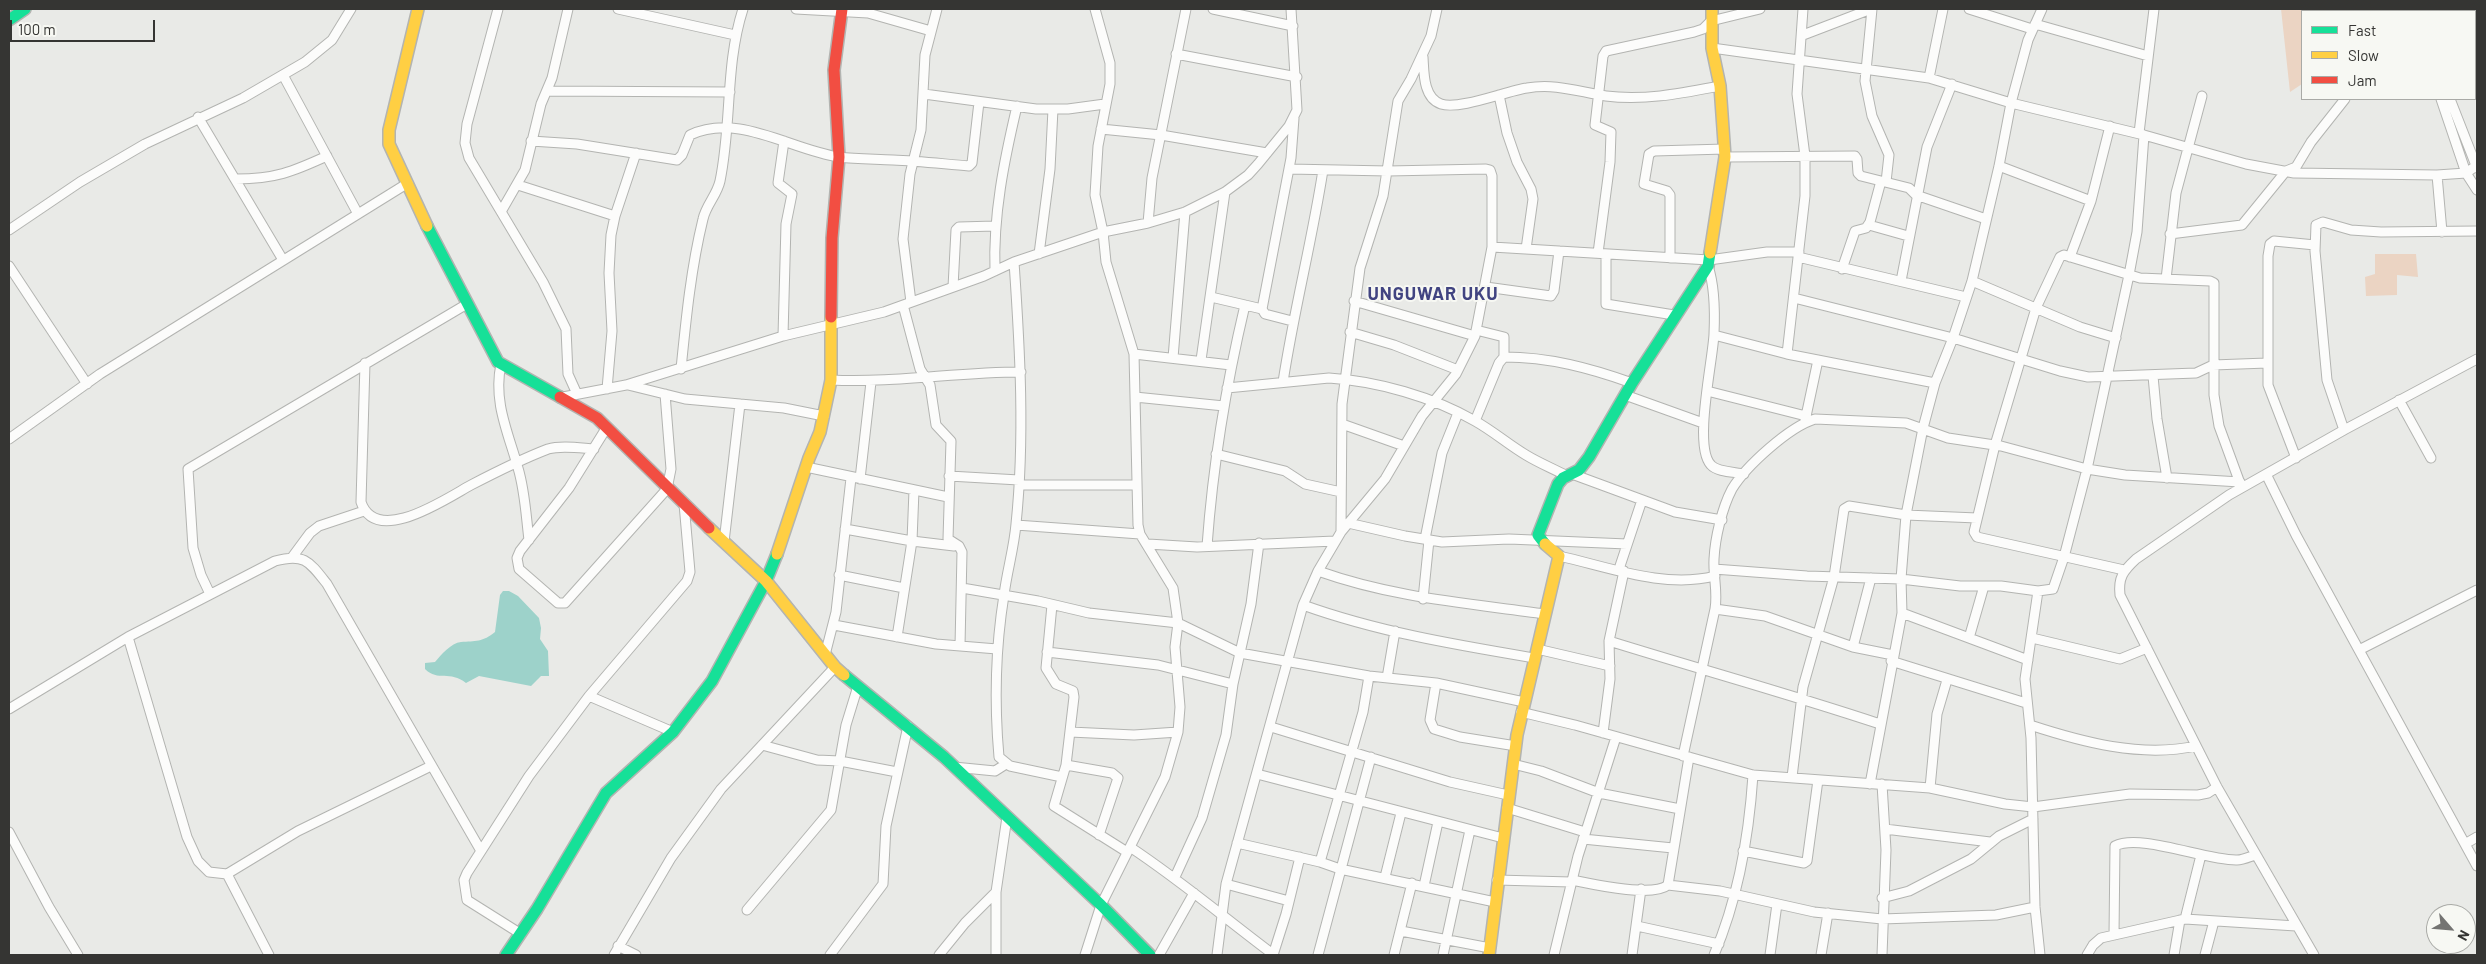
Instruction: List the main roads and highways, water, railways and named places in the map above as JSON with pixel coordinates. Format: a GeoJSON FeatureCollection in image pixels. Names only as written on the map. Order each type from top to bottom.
{"type":"FeatureCollection","features":[{"type":"Feature","properties":{"kind":"water"},"geometry":{"type":"Polygon","coordinates":[[[503,591],[509,591],[518,596],[539,618],[541,628],[540,639],[548,651],[549,676],[541,676],[531,686],[479,676],[466,683],[455,677],[435,675],[425,669],[425,663],[435,662],[457,643],[483,639],[495,632],[500,595],[503,591]]]}},
{"type":"Feature","properties":{"kind":"district","name":"UNGUWAR UKU"},"geometry":{"type":"Point","coordinates":[1433,294]}}]}
